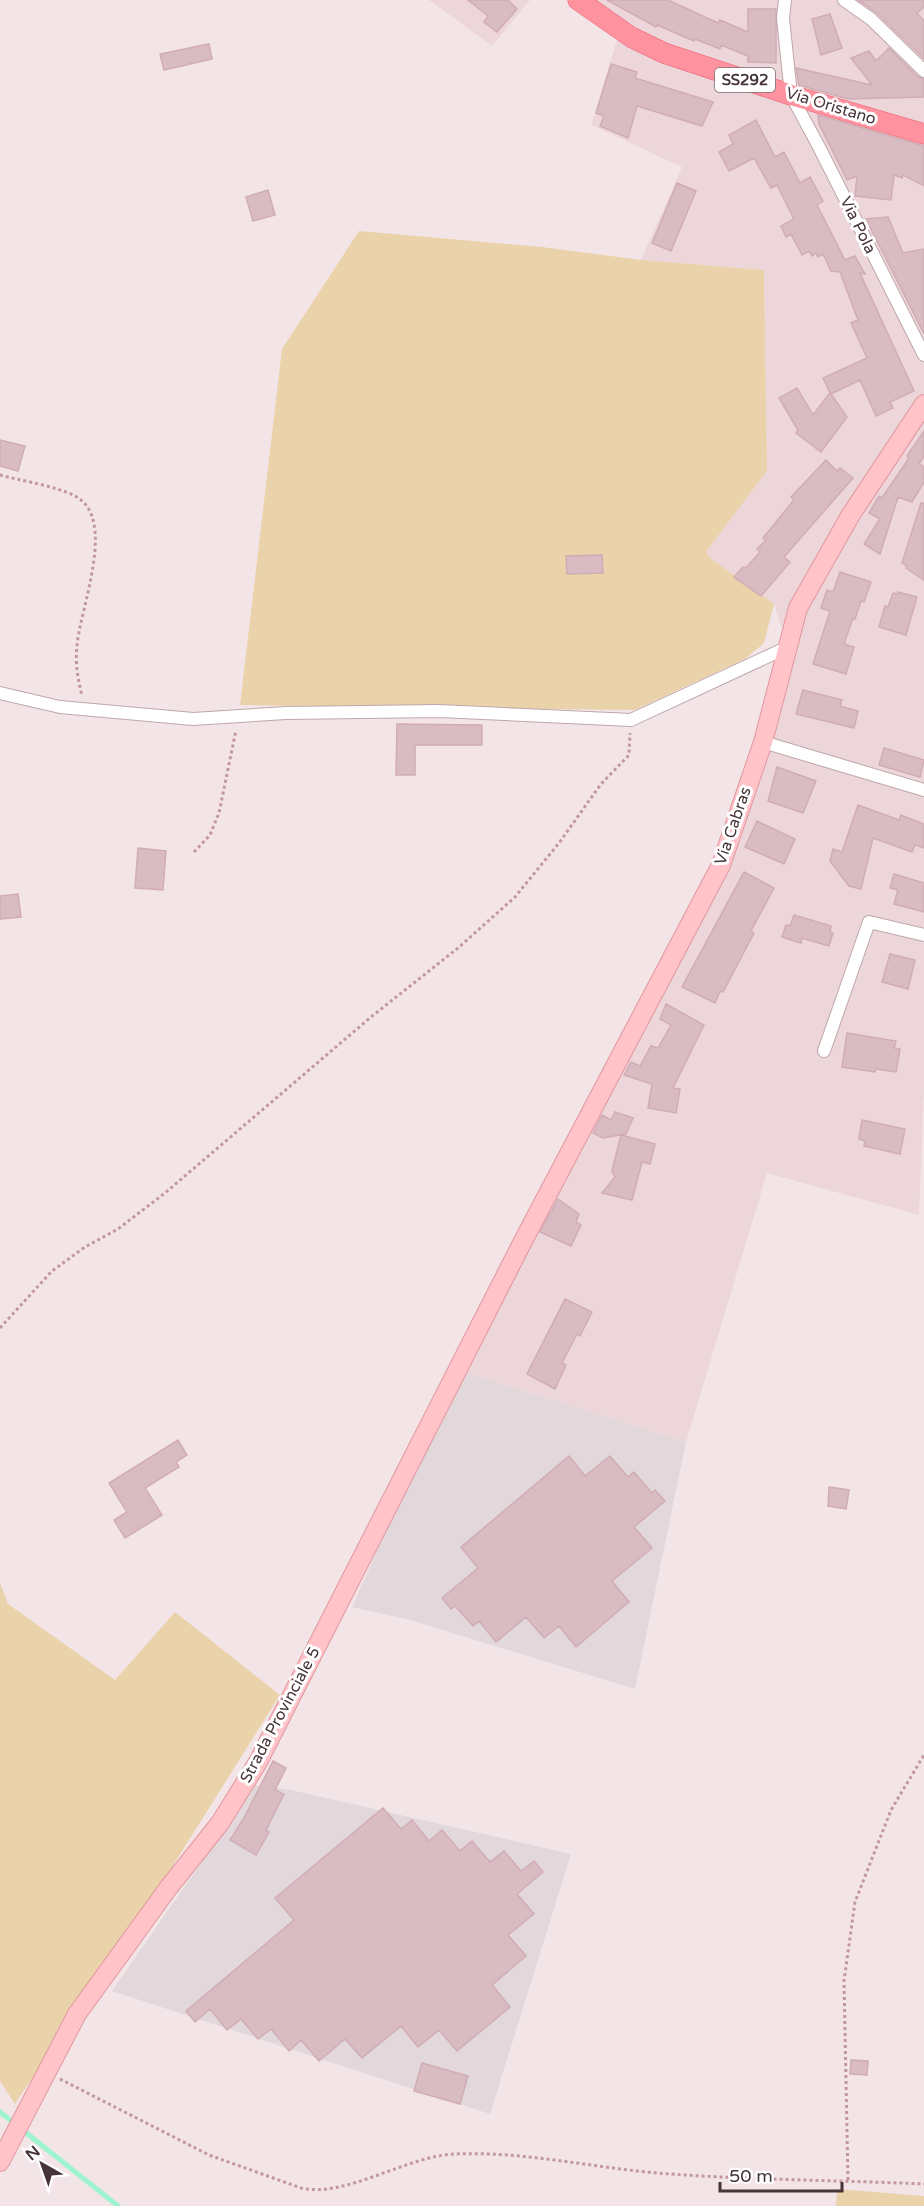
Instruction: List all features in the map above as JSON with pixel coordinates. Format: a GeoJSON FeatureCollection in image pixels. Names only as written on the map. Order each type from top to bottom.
{"type":"FeatureCollection","features":[{"type":"Feature","properties":{"kind":"main road","name":"Via Oristano"},"geometry":{"type":"LineString","coordinates":[[578,0],[631,37],[664,53],[791,95],[924,134]]}},
{"type":"Feature","properties":{"kind":"street"},"geometry":{"type":"LineString","coordinates":[[785,0],[783,18],[791,95]]}},
{"type":"Feature","properties":{"kind":"street"},"geometry":{"type":"LineString","coordinates":[[844,0],[871,19],[924,71]]}},
{"type":"Feature","properties":{"kind":"street","name":"Via Pola"},"geometry":{"type":"LineString","coordinates":[[791,95],[924,355]]}},
{"type":"Feature","properties":{"kind":"street","name":"Via Cabras"},"geometry":{"type":"LineString","coordinates":[[522,1244],[721,865],[763,741],[798,609],[850,516],[922,413]]}},
{"type":"Feature","properties":{"kind":"street"},"geometry":{"type":"LineString","coordinates":[[0,693],[60,707],[193,719],[286,712],[439,711],[631,720],[788,647]]}},
{"type":"Feature","properties":{"kind":"street"},"geometry":{"type":"LineString","coordinates":[[763,741],[924,790]]}},
{"type":"Feature","properties":{"kind":"street"},"geometry":{"type":"LineString","coordinates":[[824,1050],[868,922],[924,935]]}},
{"type":"Feature","properties":{"kind":"street","name":"Strada Provinciale 5"},"geometry":{"type":"LineString","coordinates":[[3,2155],[76,2014],[220,1823],[258,1762],[522,1244]]}},
{"type":"Feature","properties":{"kind":"path"},"geometry":{"type":"LineString","coordinates":[[0,475],[75,496],[89,506],[97,541],[76,647],[78,680],[86,710]]}},
{"type":"Feature","properties":{"kind":"path"},"geometry":{"type":"LineString","coordinates":[[194,852],[210,835],[219,813],[239,716]]}},
{"type":"Feature","properties":{"kind":"path"},"geometry":{"type":"LineString","coordinates":[[0,1328],[52,1271],[118,1228],[165,1193],[362,1025],[458,948],[515,897],[601,784],[628,755],[631,720]]}},
{"type":"Feature","properties":{"kind":"path"},"geometry":{"type":"LineString","coordinates":[[848,2181],[844,1981],[855,1902],[891,1810],[924,1755]]}},
{"type":"Feature","properties":{"kind":"path"},"geometry":{"type":"LineString","coordinates":[[46,2072],[209,2155],[301,2188],[316,2191],[330,2190],[412,2162],[451,2154],[503,2154],[716,2178],[924,2184]]}},
{"type":"Feature","properties":{"kind":"shaded area"},"geometry":{"type":"Polygon","coordinates":[[[429,0],[530,0],[492,46],[429,0]]]}},
{"type":"Feature","properties":{"kind":"shaded area"},"geometry":{"type":"Polygon","coordinates":[[[578,0],[924,0],[924,1091],[919,1215],[767,1173],[686,1442],[458,1370],[721,865],[788,647],[774,604],[713,560],[706,552],[767,471],[764,270],[641,260],[682,167],[591,125],[620,30],[578,0]]]}},
{"type":"Feature","properties":{"kind":"shaded area"},"geometry":{"type":"Polygon","coordinates":[[[359,231],[542,247],[641,260],[764,270],[767,471],[706,552],[713,560],[774,604],[764,643],[745,659],[635,710],[240,705],[282,349],[359,231]]]}},
{"type":"Feature","properties":{"kind":"shaded area"},"geometry":{"type":"Polygon","coordinates":[[[458,1370],[686,1442],[635,1689],[410,1620],[352,1607],[458,1370]]]}},
{"type":"Feature","properties":{"kind":"shaded area"},"geometry":{"type":"Polygon","coordinates":[[[0,1583],[8,1604],[115,1680],[175,1612],[280,1695],[162,1883],[15,2104],[0,2081],[0,1583]]]}},
{"type":"Feature","properties":{"kind":"shaded area"},"geometry":{"type":"Polygon","coordinates":[[[255,1785],[291,1790],[571,1854],[490,2114],[112,1991],[255,1785]]]}},
{"type":"Feature","properties":{"kind":"shaded area"},"geometry":{"type":"Polygon","coordinates":[[[837,2189],[924,2196],[924,2206],[836,2206],[837,2189]]]}},
{"type":"Feature","properties":{"kind":"building"},"geometry":{"type":"Polygon","coordinates":[[[468,0],[508,0],[517,9],[497,32],[484,22],[488,16],[468,0]]]}},
{"type":"Feature","properties":{"kind":"building"},"geometry":{"type":"Polygon","coordinates":[[[607,0],[668,0],[718,23],[720,20],[748,32],[748,9],[776,9],[776,63],[748,62],[748,56],[721,45],[720,49],[657,25],[656,27],[607,0]]]}},
{"type":"Feature","properties":{"kind":"building"},"geometry":{"type":"Polygon","coordinates":[[[858,0],[924,0],[924,7],[917,13],[924,21],[924,59],[877,13],[858,0]]]}},
{"type":"Feature","properties":{"kind":"building"},"geometry":{"type":"Polygon","coordinates":[[[830,14],[842,48],[821,55],[812,19],[830,14]]]}},
{"type":"Feature","properties":{"kind":"building"},"geometry":{"type":"Polygon","coordinates":[[[209,44],[212,59],[164,70],[160,54],[209,44]]]}},
{"type":"Feature","properties":{"kind":"building"},"geometry":{"type":"Polygon","coordinates":[[[889,48],[918,77],[924,79],[924,97],[848,99],[799,85],[796,68],[872,85],[851,58],[869,51],[876,61],[889,48]]]}},
{"type":"Feature","properties":{"kind":"building"},"geometry":{"type":"Polygon","coordinates":[[[611,64],[637,72],[635,78],[713,102],[702,126],[637,106],[628,138],[600,126],[604,116],[596,113],[611,64]]]}},
{"type":"Feature","properties":{"kind":"building"},"geometry":{"type":"Polygon","coordinates":[[[818,115],[924,146],[924,186],[903,175],[902,178],[894,175],[891,200],[855,196],[857,176],[847,180],[819,124],[818,115]]]}},
{"type":"Feature","properties":{"kind":"building"},"geometry":{"type":"Polygon","coordinates":[[[756,120],[775,157],[784,152],[800,183],[810,177],[823,201],[817,205],[845,260],[855,256],[865,274],[860,273],[914,391],[890,402],[893,408],[876,416],[860,380],[831,394],[847,417],[821,452],[796,433],[798,430],[779,398],[797,388],[813,415],[830,393],[823,378],[867,358],[851,323],[858,320],[840,272],[831,271],[823,254],[818,257],[816,253],[812,256],[809,251],[802,255],[791,234],[786,237],[781,226],[794,219],[777,185],[771,188],[754,158],[729,171],[719,152],[733,144],[729,135],[756,120]]]}},
{"type":"Feature","properties":{"kind":"building"},"geometry":{"type":"Polygon","coordinates":[[[677,183],[696,191],[671,251],[652,243],[677,183]]]}},
{"type":"Feature","properties":{"kind":"building"},"geometry":{"type":"Polygon","coordinates":[[[268,190],[275,215],[253,221],[246,197],[268,190]]]}},
{"type":"Feature","properties":{"kind":"building"},"geometry":{"type":"Polygon","coordinates":[[[888,217],[903,253],[924,249],[924,334],[866,219],[888,217]]]}},
{"type":"Feature","properties":{"kind":"building"},"geometry":{"type":"Polygon","coordinates":[[[924,431],[924,456],[919,464],[924,467],[924,482],[912,502],[898,497],[880,554],[864,544],[880,519],[869,513],[879,496],[882,498],[905,464],[909,458],[907,456],[924,431]]]}},
{"type":"Feature","properties":{"kind":"building"},"geometry":{"type":"Polygon","coordinates":[[[0,440],[25,446],[18,471],[0,466],[0,440]]]}},
{"type":"Feature","properties":{"kind":"building"},"geometry":{"type":"Polygon","coordinates":[[[826,460],[837,471],[840,468],[853,478],[784,557],[790,562],[761,596],[734,577],[743,567],[746,568],[760,552],[757,549],[766,540],[763,538],[794,500],[791,497],[826,460]]]}},
{"type":"Feature","properties":{"kind":"building"},"geometry":{"type":"Polygon","coordinates":[[[921,503],[924,503],[924,580],[902,563],[921,503]]]}},
{"type":"Feature","properties":{"kind":"building"},"geometry":{"type":"Polygon","coordinates":[[[602,555],[603,573],[567,574],[566,556],[602,555]]]}},
{"type":"Feature","properties":{"kind":"building"},"geometry":{"type":"Polygon","coordinates":[[[840,572],[871,582],[864,602],[861,601],[855,619],[853,618],[844,644],[854,647],[846,674],[813,664],[830,611],[821,608],[827,590],[833,592],[840,572]]]}},
{"type":"Feature","properties":{"kind":"building"},"geometry":{"type":"Polygon","coordinates":[[[898,592],[917,597],[906,635],[879,627],[885,606],[888,607],[893,593],[898,594],[898,592]]]}},
{"type":"Feature","properties":{"kind":"building"},"geometry":{"type":"Polygon","coordinates":[[[803,690],[842,700],[840,706],[858,711],[854,728],[796,714],[803,690]]]}},
{"type":"Feature","properties":{"kind":"building"},"geometry":{"type":"Polygon","coordinates":[[[397,724],[482,725],[482,745],[415,745],[415,775],[396,775],[397,724]]]}},
{"type":"Feature","properties":{"kind":"building"},"geometry":{"type":"Polygon","coordinates":[[[884,748],[924,760],[920,777],[879,765],[884,748]]]}},
{"type":"Feature","properties":{"kind":"building"},"geometry":{"type":"Polygon","coordinates":[[[777,767],[816,781],[803,813],[768,801],[777,767]]]}},
{"type":"Feature","properties":{"kind":"building"},"geometry":{"type":"Polygon","coordinates":[[[858,805],[899,820],[901,815],[924,824],[924,848],[915,845],[912,852],[873,838],[861,889],[849,886],[830,861],[833,849],[842,852],[858,805]]]}},
{"type":"Feature","properties":{"kind":"building"},"geometry":{"type":"Polygon","coordinates":[[[757,821],[795,839],[784,864],[745,847],[757,821]]]}},
{"type":"Feature","properties":{"kind":"building"},"geometry":{"type":"Polygon","coordinates":[[[138,848],[166,851],[163,890],[135,888],[138,848]]]}},
{"type":"Feature","properties":{"kind":"building"},"geometry":{"type":"Polygon","coordinates":[[[744,872],[774,888],[751,931],[754,933],[715,1003],[682,987],[744,872]]]}},
{"type":"Feature","properties":{"kind":"building"},"geometry":{"type":"Polygon","coordinates":[[[894,874],[924,883],[924,912],[894,904],[898,890],[890,888],[894,874]]]}},
{"type":"Feature","properties":{"kind":"building"},"geometry":{"type":"Polygon","coordinates":[[[18,894],[21,917],[0,919],[0,896],[18,894]]]}},
{"type":"Feature","properties":{"kind":"building"},"geometry":{"type":"Polygon","coordinates":[[[794,915],[831,926],[830,932],[833,933],[829,946],[802,938],[801,943],[782,937],[786,925],[790,926],[794,915]]]}},
{"type":"Feature","properties":{"kind":"building"},"geometry":{"type":"Polygon","coordinates":[[[890,954],[915,960],[908,989],[882,982],[890,954]]]}},
{"type":"Feature","properties":{"kind":"building"},"geometry":{"type":"Polygon","coordinates":[[[666,1004],[704,1025],[673,1088],[680,1089],[676,1113],[648,1108],[652,1084],[624,1075],[631,1062],[640,1066],[651,1046],[658,1048],[671,1025],[660,1019],[666,1004]]]}},
{"type":"Feature","properties":{"kind":"building"},"geometry":{"type":"Polygon","coordinates":[[[847,1033],[896,1041],[894,1048],[900,1049],[896,1072],[876,1069],[875,1072],[842,1067],[847,1033]]]}},
{"type":"Feature","properties":{"kind":"building"},"geometry":{"type":"Polygon","coordinates":[[[615,1112],[633,1118],[626,1134],[603,1138],[593,1133],[602,1115],[611,1120],[615,1112]]]}},
{"type":"Feature","properties":{"kind":"building"},"geometry":{"type":"Polygon","coordinates":[[[862,1120],[905,1129],[900,1154],[864,1146],[865,1141],[859,1139],[862,1120]]]}},
{"type":"Feature","properties":{"kind":"building"},"geometry":{"type":"Polygon","coordinates":[[[621,1135],[655,1144],[650,1164],[642,1162],[632,1200],[602,1193],[615,1177],[612,1171],[621,1135]]]}},
{"type":"Feature","properties":{"kind":"building"},"geometry":{"type":"Polygon","coordinates":[[[558,1199],[579,1214],[576,1222],[581,1225],[571,1246],[540,1232],[558,1199]]]}},
{"type":"Feature","properties":{"kind":"building"},"geometry":{"type":"Polygon","coordinates":[[[565,1299],[592,1312],[580,1336],[577,1334],[562,1363],[566,1365],[555,1389],[527,1374],[565,1299]]]}},
{"type":"Feature","properties":{"kind":"building"},"geometry":{"type":"Polygon","coordinates":[[[178,1440],[187,1455],[176,1462],[179,1467],[145,1488],[162,1515],[125,1538],[114,1520],[127,1512],[109,1483],[178,1440]]]}},
{"type":"Feature","properties":{"kind":"building"},"geometry":{"type":"Polygon","coordinates":[[[569,1456],[585,1476],[610,1456],[628,1477],[634,1472],[652,1493],[655,1490],[665,1501],[634,1527],[652,1548],[612,1581],[629,1602],[576,1647],[559,1626],[544,1638],[526,1617],[496,1642],[479,1621],[473,1626],[455,1606],[451,1609],[442,1598],[478,1568],[461,1547],[569,1456]]]}},
{"type":"Feature","properties":{"kind":"building"},"geometry":{"type":"Polygon","coordinates":[[[829,1487],[849,1490],[846,1509],[828,1506],[829,1487]]]}},
{"type":"Feature","properties":{"kind":"building"},"geometry":{"type":"Polygon","coordinates":[[[273,1761],[286,1768],[275,1790],[284,1794],[266,1830],[269,1832],[256,1855],[230,1840],[273,1761]]]}},
{"type":"Feature","properties":{"kind":"building"},"geometry":{"type":"Polygon","coordinates":[[[383,1808],[401,1829],[412,1820],[429,1841],[442,1830],[460,1851],[472,1841],[490,1862],[504,1851],[521,1871],[534,1861],[543,1872],[517,1894],[534,1914],[508,1935],[526,1956],[492,1985],[510,2007],[457,2051],[439,2030],[418,2047],[401,2026],[362,2058],[345,2039],[319,2061],[301,2040],[289,2051],[271,2029],[258,2039],[241,2019],[227,2030],[210,2009],[195,2022],[186,2011],[294,1920],[275,1898],[383,1808]]]}},
{"type":"Feature","properties":{"kind":"building"},"geometry":{"type":"Polygon","coordinates":[[[851,2060],[868,2061],[867,2075],[850,2074],[851,2060]]]}},
{"type":"Feature","properties":{"kind":"building"},"geometry":{"type":"Polygon","coordinates":[[[422,2063],[468,2076],[460,2104],[414,2091],[422,2063]]]}},
{"type":"Feature","properties":{"kind":"waterway"},"geometry":{"type":"LineString","coordinates":[[0,2112],[118,2206]]}}]}
